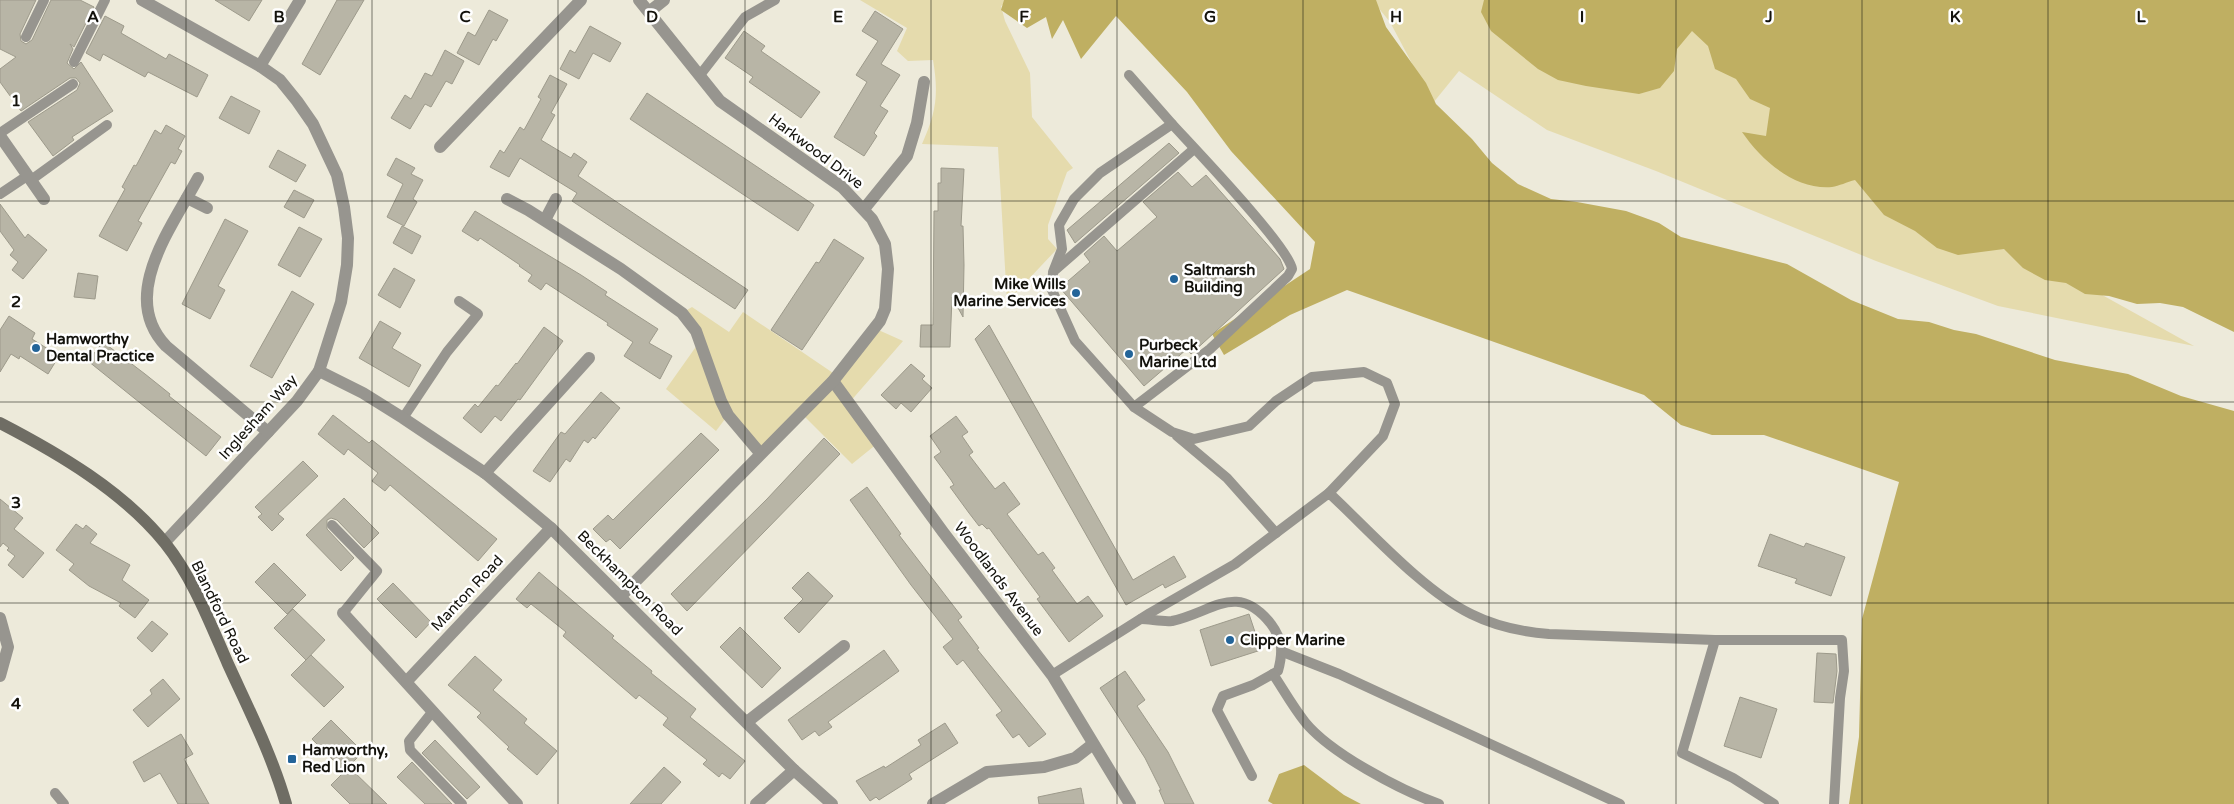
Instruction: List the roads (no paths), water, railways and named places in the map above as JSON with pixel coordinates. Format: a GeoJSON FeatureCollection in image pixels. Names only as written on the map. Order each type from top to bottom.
{"type":"FeatureCollection","features":[{"type":"Feature","properties":{"kind":"main road","name":"Blandford Road"},"geometry":{"type":"LineString","coordinates":[[0,423],[68,461],[101,484],[165,542],[203,606],[276,770],[286,804]]}},
{"type":"Feature","properties":{"kind":"street","name":"Inglesham Way"},"geometry":{"type":"LineString","coordinates":[[142,0],[260,66],[280,80],[313,124],[337,175],[348,238],[347,265],[341,302],[319,371],[298,401],[165,542]]}},
{"type":"Feature","properties":{"kind":"street"},"geometry":{"type":"LineString","coordinates":[[260,66],[300,0]]}},
{"type":"Feature","properties":{"kind":"street"},"geometry":{"type":"LineString","coordinates":[[440,147],[581,0]]}},
{"type":"Feature","properties":{"kind":"street","name":"Harkwood Drive"},"geometry":{"type":"LineString","coordinates":[[621,596],[833,381],[880,321],[884,309],[888,269],[884,244],[864,209],[842,187],[720,101],[639,0]]}},
{"type":"Feature","properties":{"kind":"street"},"geometry":{"type":"LineString","coordinates":[[649,12],[664,0]]}},
{"type":"Feature","properties":{"kind":"street"},"geometry":{"type":"LineString","coordinates":[[864,209],[907,156],[917,123],[924,82]]}},
{"type":"Feature","properties":{"kind":"street"},"geometry":{"type":"LineString","coordinates":[[0,135],[44,199]]}},
{"type":"Feature","properties":{"kind":"street"},"geometry":{"type":"LineString","coordinates":[[198,178],[148,275],[146,296],[148,317],[158,338],[166,346],[268,432]]}},
{"type":"Feature","properties":{"kind":"street"},"geometry":{"type":"LineString","coordinates":[[187,198],[207,208]]}},
{"type":"Feature","properties":{"kind":"street"},"geometry":{"type":"LineString","coordinates":[[507,199],[545,220],[621,269],[682,313],[696,331],[720,401],[728,415],[760,453]]}},
{"type":"Feature","properties":{"kind":"street"},"geometry":{"type":"LineString","coordinates":[[545,220],[556,199]]}},
{"type":"Feature","properties":{"kind":"street"},"geometry":{"type":"LineString","coordinates":[[485,473],[589,358]]}},
{"type":"Feature","properties":{"kind":"street","name":"Beckhampton Road"},"geometry":{"type":"LineString","coordinates":[[319,371],[363,393],[485,473],[551,528],[794,770],[832,804]]}},
{"type":"Feature","properties":{"kind":"street","name":"Woodlands Avenue"},"geometry":{"type":"LineString","coordinates":[[833,381],[943,532],[1052,675],[1130,804]]}},
{"type":"Feature","properties":{"kind":"street","name":"Manton Road"},"geometry":{"type":"LineString","coordinates":[[407,681],[551,528]]}},
{"type":"Feature","properties":{"kind":"street"},"geometry":{"type":"LineString","coordinates":[[343,613],[516,802]]}},
{"type":"Feature","properties":{"kind":"street"},"geometry":{"type":"LineString","coordinates":[[0,618],[8,647],[0,676]]}},
{"type":"Feature","properties":{"kind":"street"},"geometry":{"type":"LineString","coordinates":[[747,722],[844,646]]}},
{"type":"Feature","properties":{"kind":"street"},"geometry":{"type":"LineString","coordinates":[[933,804],[987,772],[1044,767],[1075,758],[1093,744]]}},
{"type":"Feature","properties":{"kind":"street"},"geometry":{"type":"LineString","coordinates":[[756,804],[794,770]]}},
{"type":"Feature","properties":{"kind":"lane"},"geometry":{"type":"LineString","coordinates":[[26,37],[44,0]]}},
{"type":"Feature","properties":{"kind":"lane"},"geometry":{"type":"LineString","coordinates":[[74,62],[105,0]]}},
{"type":"Feature","properties":{"kind":"lane"},"geometry":{"type":"LineString","coordinates":[[700,75],[745,17],[775,0]]}},
{"type":"Feature","properties":{"kind":"lane"},"geometry":{"type":"LineString","coordinates":[[1128,75],[1288,257],[1292,269],[1288,276],[1210,349],[1134,407]]}},
{"type":"Feature","properties":{"kind":"lane"},"geometry":{"type":"LineString","coordinates":[[0,135],[73,84]]}},
{"type":"Feature","properties":{"kind":"lane"},"geometry":{"type":"LineString","coordinates":[[1172,124],[1100,173],[1074,199],[1059,225],[1062,249],[1053,272],[1052,290],[1074,341],[1134,407],[1172,432],[1227,478],[1276,533]]}},
{"type":"Feature","properties":{"kind":"lane"},"geometry":{"type":"LineString","coordinates":[[0,194],[29,178],[107,125]]}},
{"type":"Feature","properties":{"kind":"lane"},"geometry":{"type":"LineString","coordinates":[[1053,272],[1194,149]]}},
{"type":"Feature","properties":{"kind":"lane"},"geometry":{"type":"LineString","coordinates":[[403,418],[447,352],[478,314],[459,301]]}},
{"type":"Feature","properties":{"kind":"lane"},"geometry":{"type":"LineString","coordinates":[[1052,675],[1141,619],[1235,564],[1329,493],[1383,436],[1395,404],[1387,383],[1364,372],[1312,377],[1276,401],[1249,426],[1194,439],[1172,432]]}},
{"type":"Feature","properties":{"kind":"lane"},"geometry":{"type":"LineString","coordinates":[[1329,493],[1407,567],[1442,597],[1471,614],[1528,632],[1715,640],[1842,640],[1844,671],[1840,698],[1834,804]]}},
{"type":"Feature","properties":{"kind":"lane"},"geometry":{"type":"LineString","coordinates":[[332,525],[378,571],[343,613]]}},
{"type":"Feature","properties":{"kind":"lane"},"geometry":{"type":"LineString","coordinates":[[1141,619],[1169,621],[1223,603],[1241,601],[1260,611],[1275,630],[1283,652],[1278,671],[1253,685],[1223,696],[1217,710],[1252,776]]}},
{"type":"Feature","properties":{"kind":"lane"},"geometry":{"type":"LineString","coordinates":[[1715,640],[1682,754],[1733,778],[1774,804]]}},
{"type":"Feature","properties":{"kind":"lane"},"geometry":{"type":"LineString","coordinates":[[1283,652],[1340,674],[1620,804]]}},
{"type":"Feature","properties":{"kind":"lane"},"geometry":{"type":"LineString","coordinates":[[1273,674],[1305,722],[1342,755],[1438,804]]}},
{"type":"Feature","properties":{"kind":"lane"},"geometry":{"type":"LineString","coordinates":[[433,711],[409,741],[410,750],[462,804]]}},
{"type":"Feature","properties":{"kind":"lane"},"geometry":{"type":"LineString","coordinates":[[54,792],[64,804]]}},
{"type":"Feature","properties":{"kind":"place","name":"Saltmarsh Building"},"geometry":{"type":"Point","coordinates":[1174,279]}},
{"type":"Feature","properties":{"kind":"place","name":"Mike Wills Marine Services"},"geometry":{"type":"Point","coordinates":[1076,293]}},
{"type":"Feature","properties":{"kind":"place","name":"Hamworthy Dental Practice"},"geometry":{"type":"Point","coordinates":[36,348]}},
{"type":"Feature","properties":{"kind":"place","name":"Purbeck Marine Ltd"},"geometry":{"type":"Point","coordinates":[1129,354]}},
{"type":"Feature","properties":{"kind":"place","name":"Clipper Marine"},"geometry":{"type":"Point","coordinates":[1230,640]}},
{"type":"Feature","properties":{"kind":"place","name":"Hamworthy, Red Lion"},"geometry":{"type":"Point","coordinates":[292,759]}}]}
